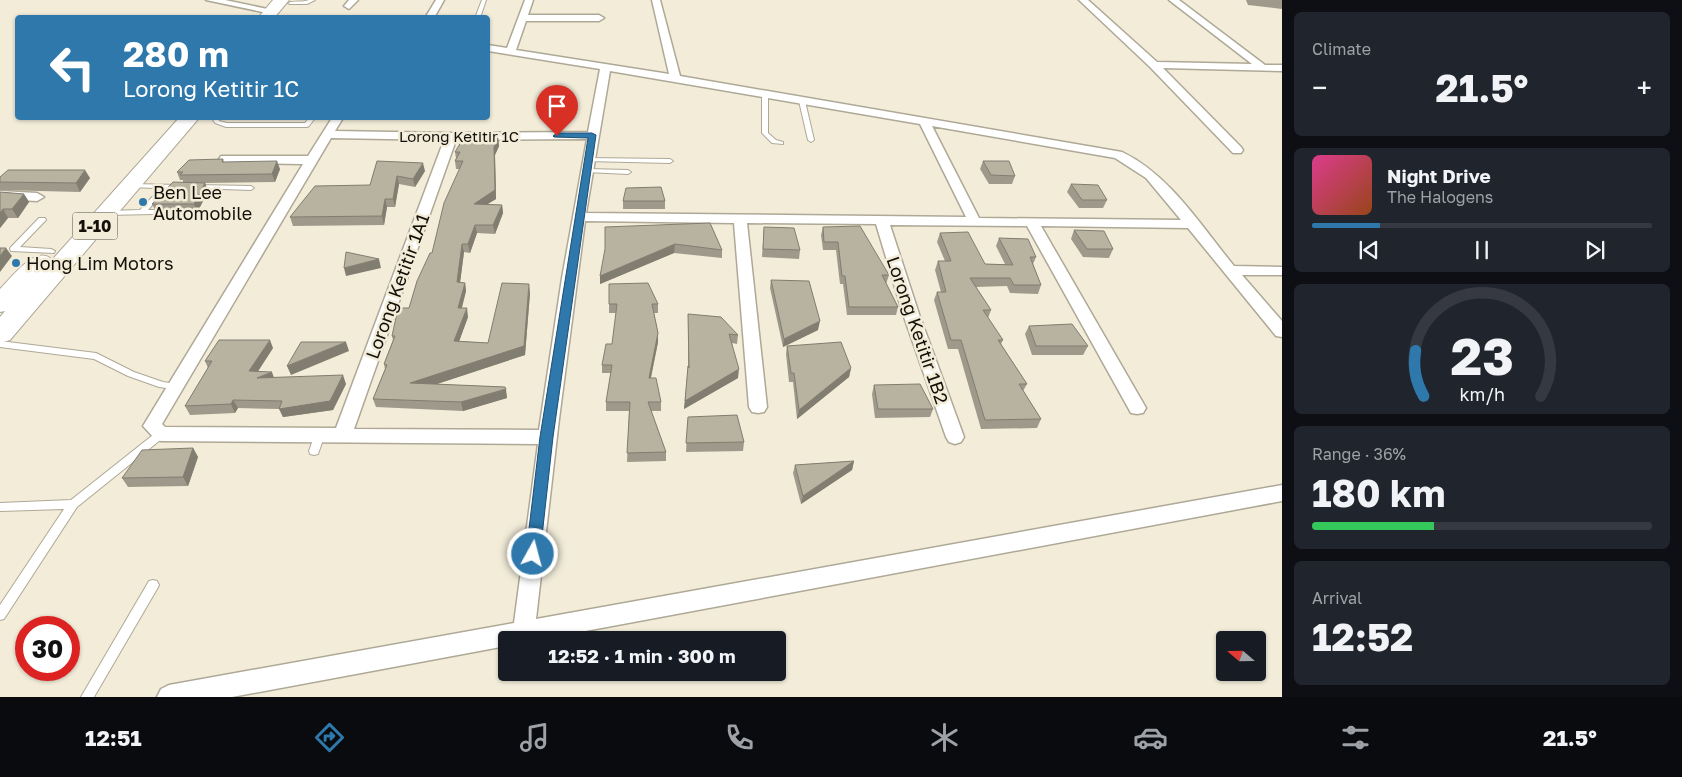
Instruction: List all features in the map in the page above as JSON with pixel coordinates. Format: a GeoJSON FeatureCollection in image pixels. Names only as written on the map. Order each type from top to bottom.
{"type":"FeatureCollection","features":[{"type":"Feature","properties":{"kind":"highway","name":"1-10"},"geometry":{"type":"LineString","coordinates":[[0,304],[174,120]]}},
{"type":"Feature","properties":{"kind":"highway","name":"1-10"},"geometry":{"type":"LineString","coordinates":[[0,334],[187,120]]}},
{"type":"Feature","properties":{"kind":"street"},"geometry":{"type":"LineString","coordinates":[[210,0],[280,8]]}},
{"type":"Feature","properties":{"kind":"street"},"geometry":{"type":"LineString","coordinates":[[432,15],[440,0]]}},
{"type":"Feature","properties":{"kind":"street"},"geometry":{"type":"LineString","coordinates":[[511,51],[529,0]]}},
{"type":"Feature","properties":{"kind":"street"},"geometry":{"type":"LineString","coordinates":[[656,0],[675,78]]}},
{"type":"Feature","properties":{"kind":"street"},"geometry":{"type":"LineString","coordinates":[[1083,0],[1154,65],[1238,150]]}},
{"type":"Feature","properties":{"kind":"street"},"geometry":{"type":"LineString","coordinates":[[1173,0],[1263,68]]}},
{"type":"Feature","properties":{"kind":"street"},"geometry":{"type":"LineString","coordinates":[[523,18],[599,18]]}},
{"type":"Feature","properties":{"kind":"street"},"geometry":{"type":"LineString","coordinates":[[490,49],[675,78],[1126,158],[1141,166],[1164,188],[1191,224],[1282,332]]}},
{"type":"Feature","properties":{"kind":"street"},"geometry":{"type":"LineString","coordinates":[[1154,65],[1279,70]]}},
{"type":"Feature","properties":{"kind":"street"},"geometry":{"type":"LineString","coordinates":[[606,67],[592,135],[547,437],[524,631],[1282,493]]}},
{"type":"Feature","properties":{"kind":"street"},"geometry":{"type":"LineString","coordinates":[[337,120],[174,386],[152,426],[161,434],[317,443],[343,434],[547,437]]}},
{"type":"Feature","properties":{"kind":"street"},"geometry":{"type":"LineString","coordinates":[[925,123],[974,220]]}},
{"type":"Feature","properties":{"kind":"street","name":"Lorong Ketitir 1C"},"geometry":{"type":"LineString","coordinates":[[327,134],[451,137],[592,135]]}},
{"type":"Feature","properties":{"kind":"street","name":"Lorong Ketitir 1A1"},"geometry":{"type":"LineString","coordinates":[[343,434],[451,137]]}},
{"type":"Feature","properties":{"kind":"street"},"geometry":{"type":"LineString","coordinates":[[225,159],[312,160]]}},
{"type":"Feature","properties":{"kind":"street"},"geometry":{"type":"LineString","coordinates":[[0,195],[37,197]]}},
{"type":"Feature","properties":{"kind":"street"},"geometry":{"type":"LineString","coordinates":[[580,217],[882,222],[974,220],[1032,223],[1191,224]]}},
{"type":"Feature","properties":{"kind":"street"},"geometry":{"type":"LineString","coordinates":[[740,219],[758,407]]}},
{"type":"Feature","properties":{"kind":"street","name":"Lorong Ketitir 1B2"},"geometry":{"type":"LineString","coordinates":[[882,222],[911,314],[955,437]]}},
{"type":"Feature","properties":{"kind":"street"},"geometry":{"type":"LineString","coordinates":[[1032,223],[1137,408]]}},
{"type":"Feature","properties":{"kind":"street"},"geometry":{"type":"LineString","coordinates":[[1231,270],[1282,271]]}},
{"type":"Feature","properties":{"kind":"street"},"geometry":{"type":"LineString","coordinates":[[169,697],[498,636]]}},
{"type":"Feature","properties":{"kind":"lane"},"geometry":{"type":"LineString","coordinates":[[280,8],[313,0]]}},
{"type":"Feature","properties":{"kind":"lane"},"geometry":{"type":"LineString","coordinates":[[477,15],[484,0]]}},
{"type":"Feature","properties":{"kind":"lane"},"geometry":{"type":"LineString","coordinates":[[765,95],[766,133],[774,142],[781,143]]}},
{"type":"Feature","properties":{"kind":"lane"},"geometry":{"type":"LineString","coordinates":[[802,101],[811,140]]}},
{"type":"Feature","properties":{"kind":"lane"},"geometry":{"type":"LineString","coordinates":[[216,120],[216,122],[226,125],[306,125],[310,120]]}},
{"type":"Feature","properties":{"kind":"lane"},"geometry":{"type":"LineString","coordinates":[[588,166],[670,161]]}},
{"type":"Feature","properties":{"kind":"lane"},"geometry":{"type":"LineString","coordinates":[[588,166],[628,172]]}},
{"type":"Feature","properties":{"kind":"lane"},"geometry":{"type":"LineString","coordinates":[[131,186],[251,188]]}},
{"type":"Feature","properties":{"kind":"lane"},"geometry":{"type":"LineString","coordinates":[[142,212],[157,195]]}},
{"type":"Feature","properties":{"kind":"lane"},"geometry":{"type":"LineString","coordinates":[[107,213],[152,212]]}},
{"type":"Feature","properties":{"kind":"lane"},"geometry":{"type":"LineString","coordinates":[[42,220],[14,249],[51,251]]}},
{"type":"Feature","properties":{"kind":"lane"},"geometry":{"type":"LineString","coordinates":[[0,344],[96,356],[131,374],[162,385],[174,386]]}},
{"type":"Feature","properties":{"kind":"lane"},"geometry":{"type":"LineString","coordinates":[[0,615],[73,504],[161,434]]}},
{"type":"Feature","properties":{"kind":"lane"},"geometry":{"type":"LineString","coordinates":[[0,508],[73,504]]}},
{"type":"Feature","properties":{"kind":"lane"},"geometry":{"type":"LineString","coordinates":[[87,697],[153,585]]}},
{"type":"Feature","properties":{"kind":"building"},"geometry":{"type":"Polygon","coordinates":[[[464,137],[498,138],[494,147],[495,190],[474,204],[502,205],[493,225],[475,225],[468,244],[462,244],[457,282],[465,283],[458,308],[467,308],[454,341],[488,343],[502,283],[529,284],[524,346],[410,383],[505,387],[506,389],[461,402],[373,399],[387,365],[384,364],[395,336],[392,336],[398,308],[409,308],[417,281],[430,253],[432,253],[444,203],[463,161],[455,161],[460,152],[455,152],[464,137]]]}},
{"type":"Feature","properties":{"kind":"building"},"geometry":{"type":"Polygon","coordinates":[[[223,159],[222,162],[277,161],[272,174],[180,175],[183,172],[177,172],[189,160],[223,159]]]}},
{"type":"Feature","properties":{"kind":"building"},"geometry":{"type":"Polygon","coordinates":[[[377,161],[423,163],[413,179],[397,176],[393,199],[385,199],[382,216],[290,217],[315,186],[370,185],[377,161]]]}},
{"type":"Feature","properties":{"kind":"building"},"geometry":{"type":"Polygon","coordinates":[[[983,161],[1009,161],[1015,176],[991,175],[983,161]]]}},
{"type":"Feature","properties":{"kind":"building"},"geometry":{"type":"Polygon","coordinates":[[[8,170],[85,170],[76,183],[0,182],[0,177],[8,170]]]}},
{"type":"Feature","properties":{"kind":"building"},"geometry":{"type":"Polygon","coordinates":[[[173,182],[205,183],[194,204],[152,204],[173,182]]]}},
{"type":"Feature","properties":{"kind":"building"},"geometry":{"type":"Polygon","coordinates":[[[1071,184],[1098,185],[1107,200],[1082,200],[1071,184]]]}},
{"type":"Feature","properties":{"kind":"building"},"geometry":{"type":"Polygon","coordinates":[[[661,187],[665,201],[623,201],[626,188],[661,187]]]}},
{"type":"Feature","properties":{"kind":"building"},"geometry":{"type":"Polygon","coordinates":[[[0,192],[24,194],[12,209],[3,209],[0,213],[0,192]]]}},
{"type":"Feature","properties":{"kind":"building"},"geometry":{"type":"Polygon","coordinates":[[[710,223],[722,250],[675,244],[600,276],[605,249],[605,227],[710,223]]]}},
{"type":"Feature","properties":{"kind":"building"},"geometry":{"type":"Polygon","coordinates":[[[860,226],[889,275],[882,275],[898,307],[849,307],[845,276],[842,276],[838,242],[824,242],[823,227],[860,226]]]}},
{"type":"Feature","properties":{"kind":"building"},"geometry":{"type":"Polygon","coordinates":[[[764,227],[794,228],[800,250],[763,249],[764,227]]]}},
{"type":"Feature","properties":{"kind":"building"},"geometry":{"type":"Polygon","coordinates":[[[1074,230],[1104,231],[1113,249],[1087,249],[1074,230]]]}},
{"type":"Feature","properties":{"kind":"building"},"geometry":{"type":"Polygon","coordinates":[[[968,232],[985,264],[1013,265],[999,238],[1028,239],[1036,257],[1030,257],[1041,285],[1014,285],[1010,278],[970,278],[991,310],[983,310],[1003,340],[998,340],[1027,384],[1019,384],[1041,419],[985,420],[961,340],[951,340],[937,292],[946,292],[938,261],[951,261],[940,233],[968,232]]]}},
{"type":"Feature","properties":{"kind":"building"},"geometry":{"type":"Polygon","coordinates":[[[0,248],[6,248],[0,256],[0,248]]]}},
{"type":"Feature","properties":{"kind":"building"},"geometry":{"type":"Polygon","coordinates":[[[346,252],[379,259],[344,268],[346,252]]]}},
{"type":"Feature","properties":{"kind":"building"},"geometry":{"type":"Polygon","coordinates":[[[771,280],[809,281],[820,321],[784,339],[771,280]]]}},
{"type":"Feature","properties":{"kind":"building"},"geometry":{"type":"Polygon","coordinates":[[[648,283],[658,304],[652,304],[658,333],[649,378],[656,378],[661,402],[648,402],[666,452],[627,453],[630,402],[606,402],[612,365],[602,365],[606,344],[612,344],[617,304],[609,304],[609,284],[648,283]]]}},
{"type":"Feature","properties":{"kind":"building"},"geometry":{"type":"Polygon","coordinates":[[[688,314],[721,317],[738,335],[729,334],[739,369],[685,401],[688,366],[689,368],[688,314]]]}},
{"type":"Feature","properties":{"kind":"building"},"geometry":{"type":"Polygon","coordinates":[[[1072,324],[1088,346],[1036,346],[1029,326],[1072,324]]]}},
{"type":"Feature","properties":{"kind":"building"},"geometry":{"type":"Polygon","coordinates":[[[219,340],[270,340],[249,371],[272,372],[257,378],[343,375],[330,401],[279,409],[282,401],[233,400],[231,404],[185,406],[212,361],[205,361],[219,340]]]}},
{"type":"Feature","properties":{"kind":"building"},"geometry":{"type":"Polygon","coordinates":[[[301,342],[346,342],[287,366],[301,342]]]}},
{"type":"Feature","properties":{"kind":"building"},"geometry":{"type":"Polygon","coordinates":[[[841,342],[851,368],[799,410],[794,373],[791,373],[787,346],[841,342]]]}},
{"type":"Feature","properties":{"kind":"building"},"geometry":{"type":"Polygon","coordinates":[[[920,384],[933,409],[878,409],[874,385],[920,384]]]}},
{"type":"Feature","properties":{"kind":"building"},"geometry":{"type":"Polygon","coordinates":[[[737,415],[744,442],[686,443],[688,417],[737,415]]]}},
{"type":"Feature","properties":{"kind":"building"},"geometry":{"type":"Polygon","coordinates":[[[193,448],[183,477],[122,478],[142,450],[193,448]]]}},
{"type":"Feature","properties":{"kind":"building"},"geometry":{"type":"Polygon","coordinates":[[[854,461],[803,496],[795,465],[854,461]]]}},
{"type":"Feature","properties":{"kind":"place","name":"Ben Lee Automobile"},"geometry":{"type":"Point","coordinates":[143,202]}},
{"type":"Feature","properties":{"kind":"place","name":"Hong Lim Motors"},"geometry":{"type":"Point","coordinates":[16,263]}},
{"type":"Feature","properties":{"kind":"route"},"geometry":{"type":"LineString","coordinates":[[533,554],[547,437],[592,135],[557,136]]}}]}
